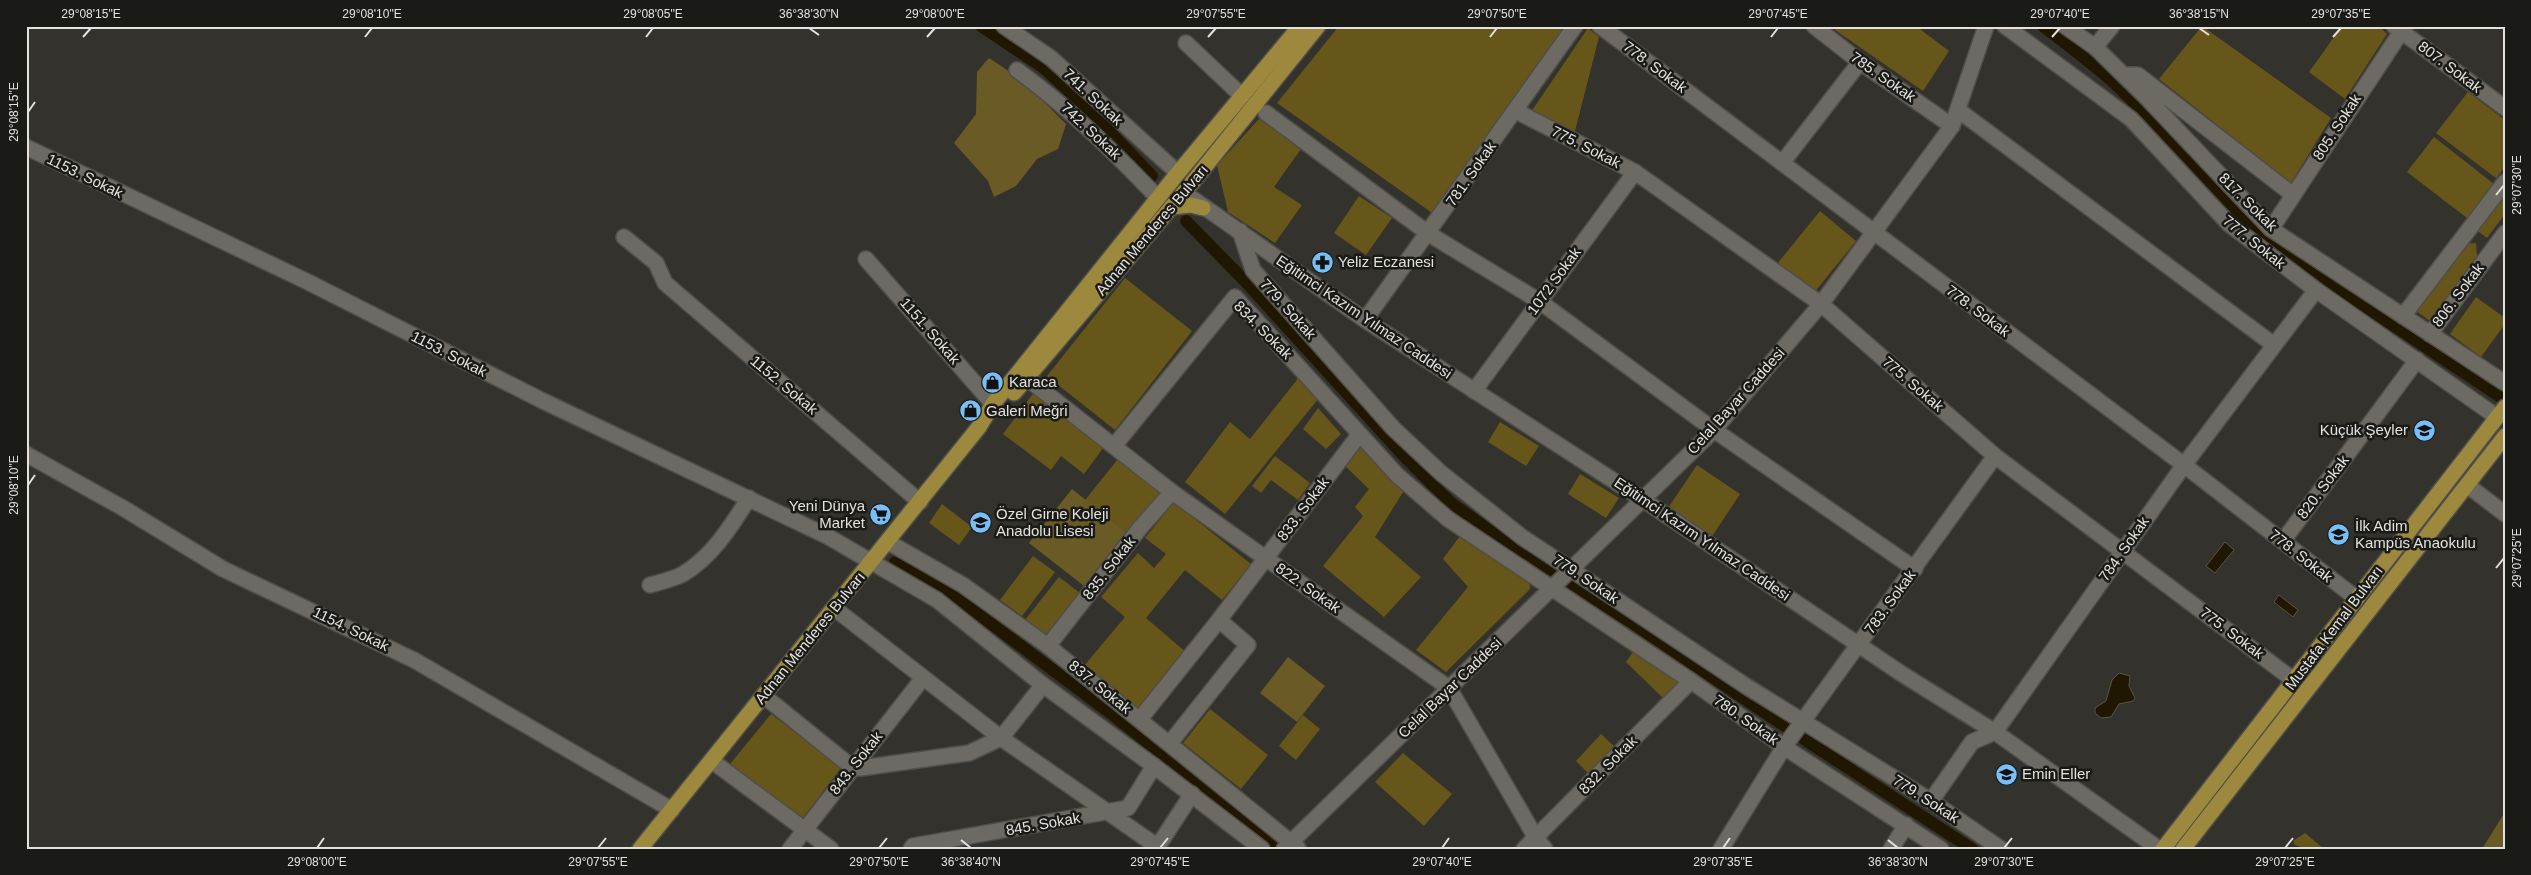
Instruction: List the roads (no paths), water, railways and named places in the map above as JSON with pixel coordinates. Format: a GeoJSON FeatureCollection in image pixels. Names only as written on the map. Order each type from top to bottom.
{"type":"FeatureCollection","features":[{"type":"Feature","properties":{"kind":"main road","name":"Adnan Menderes Bulvarı"},"geometry":{"type":"LineString","coordinates":[[640,849],[979,427],[1023,376],[1164,202],[1174,177],[1300,26]]}},
{"type":"Feature","properties":{"kind":"main road","name":"Adnan Menderes Bulvarı"},"geometry":{"type":"LineString","coordinates":[[1164,202],[1187,188],[1318,26]]}},
{"type":"Feature","properties":{"kind":"main road"},"geometry":{"type":"LineString","coordinates":[[1174,177],[1187,188]]}},
{"type":"Feature","properties":{"kind":"main road"},"geometry":{"type":"LineString","coordinates":[[1164,202],[1203,208]]}},
{"type":"Feature","properties":{"kind":"main road","name":"Adnan Menderes Bulvarı"},"geometry":{"type":"LineString","coordinates":[[979,427],[993,404],[1023,376]]}},
{"type":"Feature","properties":{"kind":"main road","name":"Mustafa Kemal Bulvarı"},"geometry":{"type":"LineString","coordinates":[[2161,849],[2295,680],[2356,598],[2501,412]]}},
{"type":"Feature","properties":{"kind":"main road","name":"Mustafa Kemal Bulvarı"},"geometry":{"type":"LineString","coordinates":[[2183,849],[2505,436]]}},
{"type":"Feature","properties":{"kind":"street","name":"741. Sokak"},"geometry":{"type":"LineString","coordinates":[[1004,26],[1050,58],[1130,131],[1174,177]]}},
{"type":"Feature","properties":{"kind":"street","name":"781. Sokak"},"geometry":{"type":"LineString","coordinates":[[1365,320],[1429,234],[1575,26]]}},
{"type":"Feature","properties":{"kind":"street","name":"778. Sokak"},"geometry":{"type":"LineString","coordinates":[[1600,26],[1618,31],[1782,163],[2184,465],[2356,598]]}},
{"type":"Feature","properties":{"kind":"street","name":"785. Sokak"},"geometry":{"type":"LineString","coordinates":[[1814,26],[1860,62],[1952,126]]}},
{"type":"Feature","properties":{"kind":"street","name":"Celal Bayar Caddesi"},"geometry":{"type":"LineString","coordinates":[[1292,846],[1449,688],[1714,430],[1821,304],[1952,126],[1986,26]]}},
{"type":"Feature","properties":{"kind":"street","name":"777. Sokak"},"geometry":{"type":"LineString","coordinates":[[2006,26],[2130,118],[2229,224],[2316,290],[2417,360],[2501,412]]}},
{"type":"Feature","properties":{"kind":"street","name":"817. Sokak"},"geometry":{"type":"LineString","coordinates":[[2065,26],[2095,47],[2148,99],[2271,228],[2505,383]]}},
{"type":"Feature","properties":{"kind":"street"},"geometry":{"type":"LineString","coordinates":[[2095,47],[2112,26]]}},
{"type":"Feature","properties":{"kind":"street","name":"807. Sokak"},"geometry":{"type":"LineString","coordinates":[[2400,28],[2505,108]]}},
{"type":"Feature","properties":{"kind":"street","name":"805. Sokak"},"geometry":{"type":"LineString","coordinates":[[2271,228],[2400,28]]}},
{"type":"Feature","properties":{"kind":"street"},"geometry":{"type":"LineString","coordinates":[[1186,43],[1242,96]]}},
{"type":"Feature","properties":{"kind":"street"},"geometry":{"type":"LineString","coordinates":[[1782,163],[1860,62]]}},
{"type":"Feature","properties":{"kind":"street","name":"742. Sokak"},"geometry":{"type":"LineString","coordinates":[[1017,70],[1055,97],[1164,202]]}},
{"type":"Feature","properties":{"kind":"street"},"geometry":{"type":"LineString","coordinates":[[2123,75],[2138,75],[2292,194]]}},
{"type":"Feature","properties":{"kind":"street"},"geometry":{"type":"LineString","coordinates":[[2130,118],[2148,99]]}},
{"type":"Feature","properties":{"kind":"street","name":"775. Sokak"},"geometry":{"type":"LineString","coordinates":[[1516,110],[1635,172],[1821,304],[1995,456],[2295,680]]}},
{"type":"Feature","properties":{"kind":"street"},"geometry":{"type":"LineString","coordinates":[[1958,110],[2274,345]]}},
{"type":"Feature","properties":{"kind":"street"},"geometry":{"type":"LineString","coordinates":[[1266,113],[1429,234],[1539,301],[1714,430],[1915,569]]}},
{"type":"Feature","properties":{"kind":"street","name":"1153. Sokak"},"geometry":{"type":"LineString","coordinates":[[26,147],[308,282],[543,402],[828,536],[871,562]]}},
{"type":"Feature","properties":{"kind":"street","name":"1072 Sokak"},"geometry":{"type":"LineString","coordinates":[[1474,391],[1635,172]]}},
{"type":"Feature","properties":{"kind":"street"},"geometry":{"type":"LineString","coordinates":[[2403,316],[2505,182]]}},
{"type":"Feature","properties":{"kind":"street","name":"Eğitimci Kazım Yılmaz Caddesi"},"geometry":{"type":"LineString","coordinates":[[1187,188],[1203,208],[1242,233],[1365,320],[1642,499],[1994,732],[2161,849]]}},
{"type":"Feature","properties":{"kind":"street","name":"Eğitimci Kazım Yılmaz Caddesi"},"geometry":{"type":"LineString","coordinates":[[1187,188],[1242,233]]}},
{"type":"Feature","properties":{"kind":"street","name":"779. Sokak"},"geometry":{"type":"LineString","coordinates":[[1242,233],[1253,270],[1393,428],[1441,473],[1522,537],[1746,686],[1931,801],[2001,849]]}},
{"type":"Feature","properties":{"kind":"street","name":"806. Sokak"},"geometry":{"type":"LineString","coordinates":[[2430,334],[2505,233]]}},
{"type":"Feature","properties":{"kind":"street","name":"1152. Sokak"},"geometry":{"type":"LineString","coordinates":[[624,237],[656,264],[665,283],[920,502]]}},
{"type":"Feature","properties":{"kind":"street","name":"1151. Sokak"},"geometry":{"type":"LineString","coordinates":[[866,259],[993,404]]}},
{"type":"Feature","properties":{"kind":"street","name":"784. Sokak"},"geometry":{"type":"LineString","coordinates":[[1931,801],[1972,742],[1994,732],[2184,465],[2316,290]]}},
{"type":"Feature","properties":{"kind":"street","name":"834. Sokak"},"geometry":{"type":"LineString","coordinates":[[1114,446],[1235,296],[1360,435]]}},
{"type":"Feature","properties":{"kind":"street","name":"820. Sokak"},"geometry":{"type":"LineString","coordinates":[[2283,541],[2417,360]]}},
{"type":"Feature","properties":{"kind":"street","name":"822. Sokak"},"geometry":{"type":"LineString","coordinates":[[1023,376],[1172,492],[1449,688],[1540,843]]}},
{"type":"Feature","properties":{"kind":"street","name":"833. Sokak"},"geometry":{"type":"LineString","coordinates":[[1140,718],[1219,620],[1360,435]]}},
{"type":"Feature","properties":{"kind":"street","name":"780. Sokak"},"geometry":{"type":"LineString","coordinates":[[1360,435],[1426,502],[1448,519],[1691,681],[1784,747],[1941,849]]}},
{"type":"Feature","properties":{"kind":"street","name":"1154. Sokak"},"geometry":{"type":"LineString","coordinates":[[26,454],[123,508],[223,569],[414,660],[672,810]]}},
{"type":"Feature","properties":{"kind":"street","name":"783. Sokak"},"geometry":{"type":"LineString","coordinates":[[1721,849],[1784,747],[1915,569],[1995,456]]}},
{"type":"Feature","properties":{"kind":"street"},"geometry":{"type":"LineString","coordinates":[[2467,485],[2505,514]]}},
{"type":"Feature","properties":{"kind":"street","name":"835. Sokak"},"geometry":{"type":"LineString","coordinates":[[1048,646],[1140,528],[1172,492]]}},
{"type":"Feature","properties":{"kind":"street"},"geometry":{"type":"LineString","coordinates":[[650,585],[682,575],[704,558],[724,537],[749,498]]}},
{"type":"Feature","properties":{"kind":"street","name":"837. Sokak"},"geometry":{"type":"LineString","coordinates":[[888,542],[963,585],[1048,646],[1140,718],[1292,846]]}},
{"type":"Feature","properties":{"kind":"street","name":"837. Sokak"},"geometry":{"type":"LineString","coordinates":[[871,562],[936,600],[1043,685],[1192,794],[1262,849]]}},
{"type":"Feature","properties":{"kind":"street"},"geometry":{"type":"LineString","coordinates":[[834,608],[1001,738],[1157,848],[1192,794]]}},
{"type":"Feature","properties":{"kind":"street"},"geometry":{"type":"LineString","coordinates":[[1170,743],[1248,645],[1219,620]]}},
{"type":"Feature","properties":{"kind":"street","name":"843. Sokak"},"geometry":{"type":"LineString","coordinates":[[790,849],[923,678]]}},
{"type":"Feature","properties":{"kind":"street","name":"832. Sokak"},"geometry":{"type":"LineString","coordinates":[[1524,849],[1540,843],[1691,681]]}},
{"type":"Feature","properties":{"kind":"street"},"geometry":{"type":"LineString","coordinates":[[764,696],[853,768],[861,768],[969,753],[1001,738],[1043,685]]}},
{"type":"Feature","properties":{"kind":"street"},"geometry":{"type":"LineString","coordinates":[[712,761],[831,849]]}},
{"type":"Feature","properties":{"kind":"street","name":"845. Sokak"},"geometry":{"type":"LineString","coordinates":[[911,849],[913,846],[1109,813],[1128,808],[1154,766]]}},
{"type":"Feature","properties":{"kind":"street"},"geometry":{"type":"LineString","coordinates":[[1891,849],[1906,825]]}},
{"type":"Feature","properties":{"kind":"waterway"},"geometry":{"type":"LineString","coordinates":[[981,26],[1044,68],[1081,102],[1152,176]]}},
{"type":"Feature","properties":{"kind":"waterway"},"geometry":{"type":"LineString","coordinates":[[2043,26],[2112,81],[2150,119],[2240,218],[2260,236],[2505,400]]}},
{"type":"Feature","properties":{"kind":"waterway"},"geometry":{"type":"LineString","coordinates":[[1186,221],[1245,281],[1402,454],[1451,503],[1514,548],[1634,624],[1813,745],[1972,849]]}},
{"type":"Feature","properties":{"kind":"waterway"},"geometry":{"type":"LineString","coordinates":[[895,562],[957,598],[1117,718],[1280,849]]}},
{"type":"Feature","properties":{"kind":"place","name":"Yeliz Eczanesi"},"geometry":{"type":"Point","coordinates":[1322,262]}},
{"type":"Feature","properties":{"kind":"place","name":"Karaca"},"geometry":{"type":"Point","coordinates":[993,382]}},
{"type":"Feature","properties":{"kind":"place","name":"Galeri Meğri"},"geometry":{"type":"Point","coordinates":[970,411]}},
{"type":"Feature","properties":{"kind":"place","name":"Küçük Şeyler"},"geometry":{"type":"Point","coordinates":[2424,430]}},
{"type":"Feature","properties":{"kind":"place","name":"Yeni Dünya Market"},"geometry":{"type":"Point","coordinates":[881,515]}},
{"type":"Feature","properties":{"kind":"place","name":"Özel Girne Koleji Anadolu Lisesi"},"geometry":{"type":"Point","coordinates":[980,523]}},
{"type":"Feature","properties":{"kind":"place","name":"İlk Adim Kampüs Anaokulu"},"geometry":{"type":"Point","coordinates":[2339,535]}},
{"type":"Feature","properties":{"kind":"place","name":"Emin Eller"},"geometry":{"type":"Point","coordinates":[2006,774]}}]}
